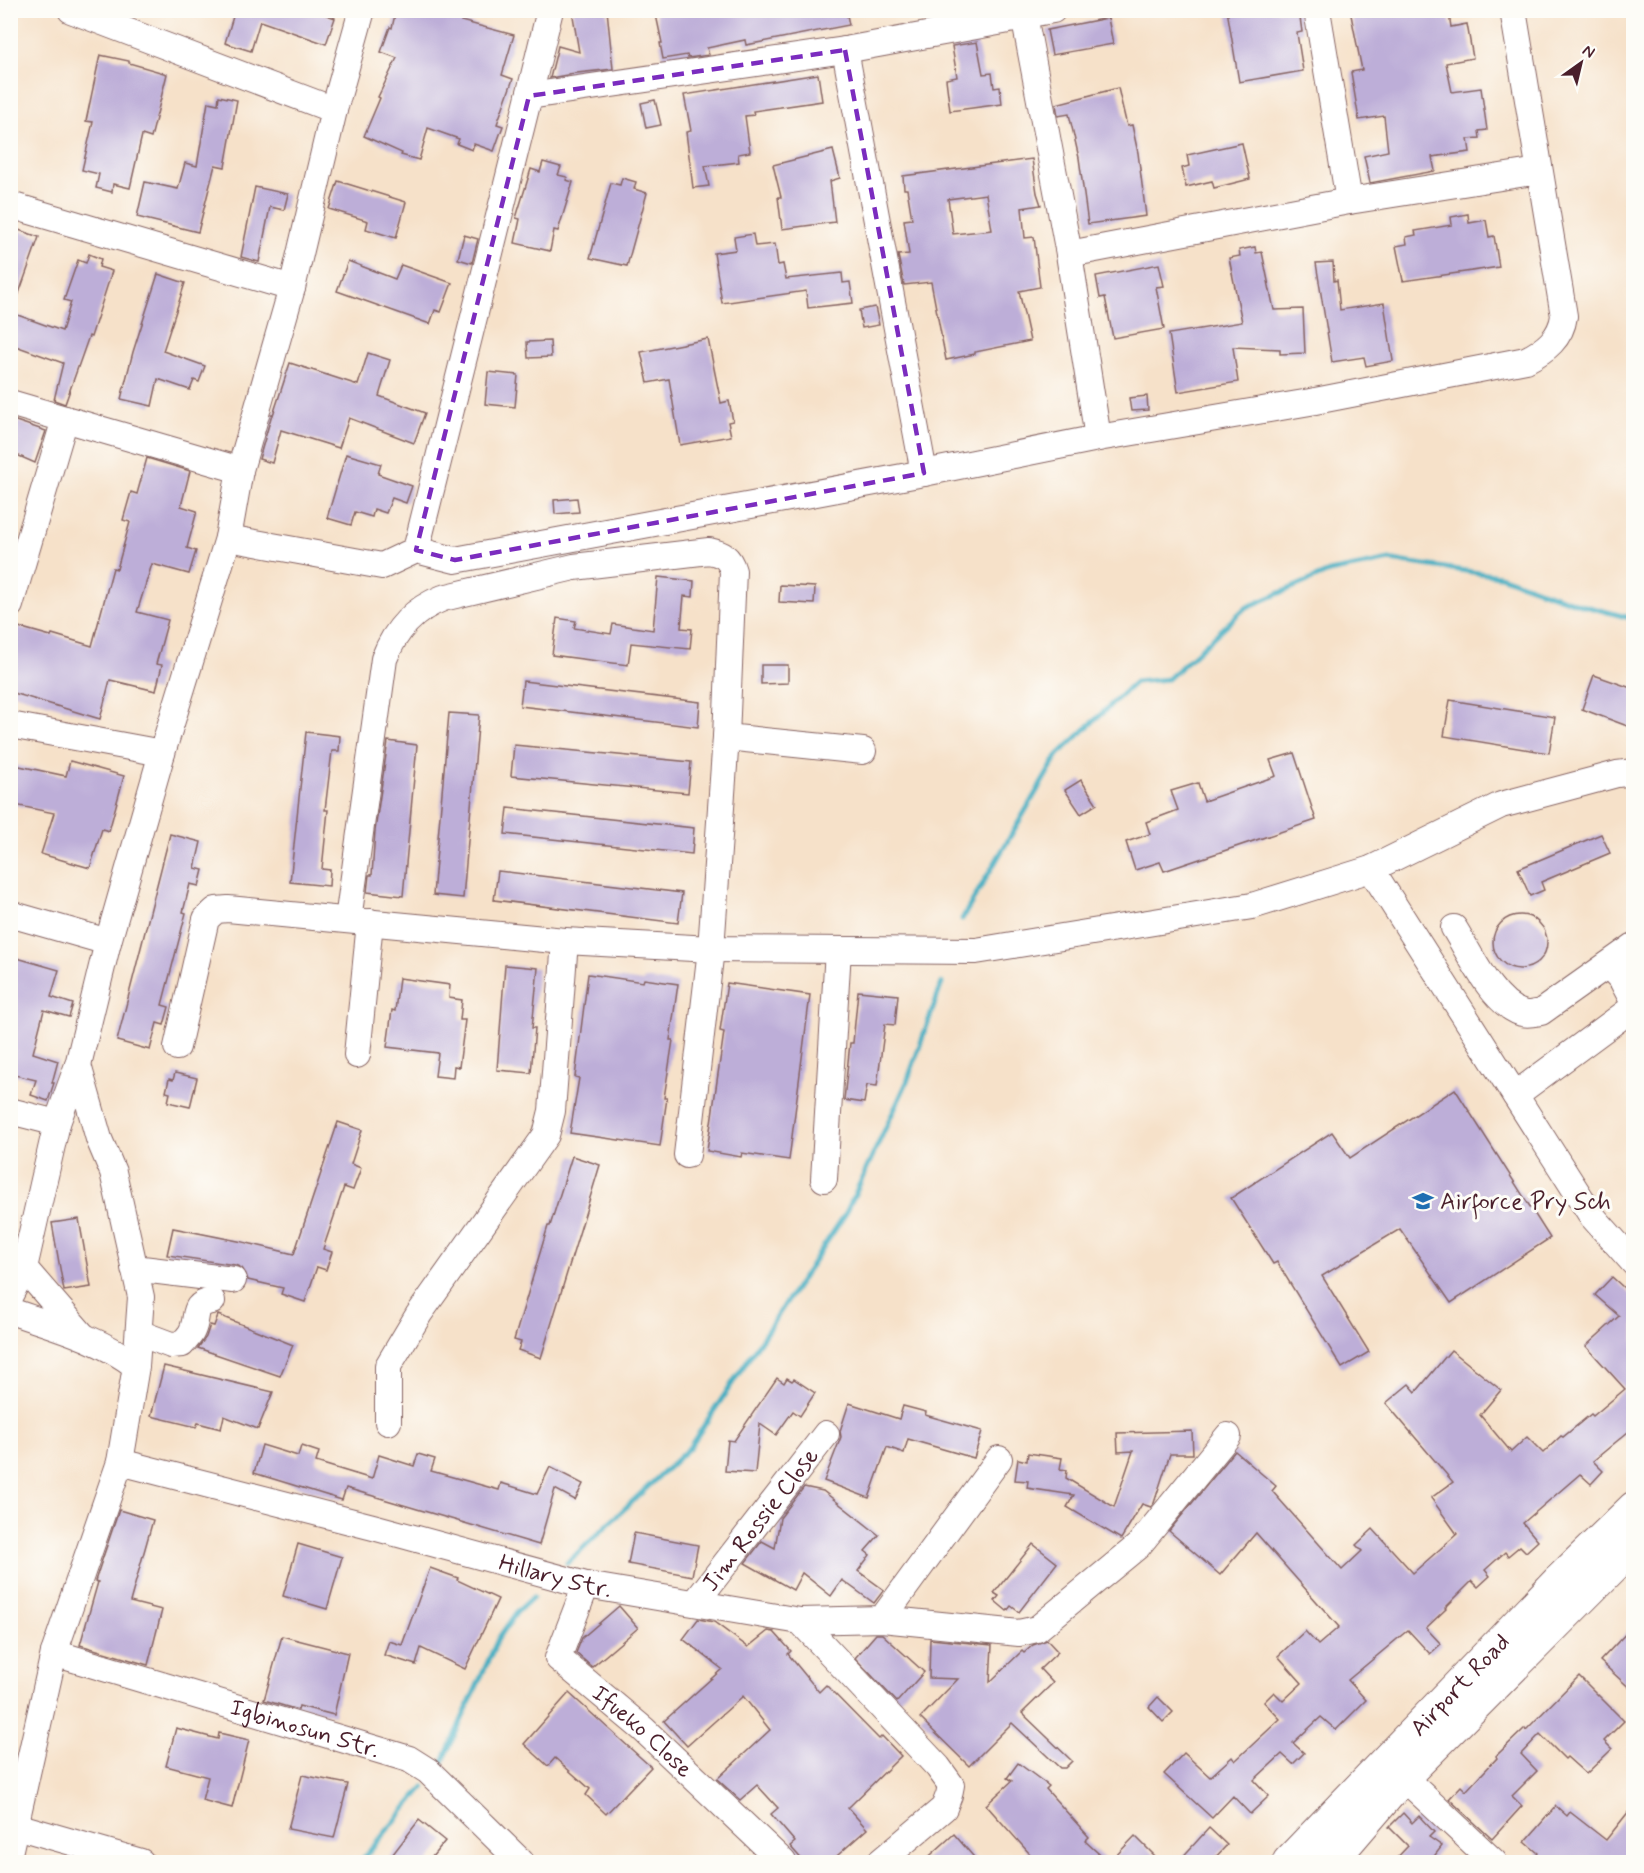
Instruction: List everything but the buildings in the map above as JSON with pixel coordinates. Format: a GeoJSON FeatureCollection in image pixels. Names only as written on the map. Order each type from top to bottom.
{"type":"FeatureCollection","features":[{"type":"Feature","properties":{"kind":"main road","name":"Airport Road"},"geometry":{"type":"LineString","coordinates":[[1288,1863],[1561,1579],[1634,1508]]}},
{"type":"Feature","properties":{"kind":"main road","name":"Airport Road"},"geometry":{"type":"LineString","coordinates":[[1330,1863],[1403,1777],[1634,1545]]}},
{"type":"Feature","properties":{"kind":"street"},"geometry":{"type":"LineString","coordinates":[[71,10],[334,110]]}},
{"type":"Feature","properties":{"kind":"street"},"geometry":{"type":"LineString","coordinates":[[10,1295],[24,1268],[57,1123],[78,1065],[108,942],[162,753],[228,538],[240,470],[292,288],[334,110],[362,10]]}},
{"type":"Feature","properties":{"kind":"street"},"geometry":{"type":"LineString","coordinates":[[416,550],[550,10]]}},
{"type":"Feature","properties":{"kind":"street"},"geometry":{"type":"LineString","coordinates":[[529,96],[845,50],[1053,10]]}},
{"type":"Feature","properties":{"kind":"street"},"geometry":{"type":"LineString","coordinates":[[1317,10],[1349,201]]}},
{"type":"Feature","properties":{"kind":"street"},"geometry":{"type":"LineString","coordinates":[[228,538],[382,566],[416,550],[455,560],[924,473],[1098,438],[1310,402],[1526,360],[1540,353],[1563,330],[1564,316],[1513,10]]}},
{"type":"Feature","properties":{"kind":"street"},"geometry":{"type":"LineString","coordinates":[[1024,14],[1069,254],[1098,438]]}},
{"type":"Feature","properties":{"kind":"street"},"geometry":{"type":"LineString","coordinates":[[845,50],[924,473]]}},
{"type":"Feature","properties":{"kind":"street"},"geometry":{"type":"LineString","coordinates":[[1069,254],[1349,201],[1539,171]]}},
{"type":"Feature","properties":{"kind":"street"},"geometry":{"type":"LineString","coordinates":[[10,205],[292,288]]}},
{"type":"Feature","properties":{"kind":"street"},"geometry":{"type":"LineString","coordinates":[[10,403],[240,470]]}},
{"type":"Feature","properties":{"kind":"street"},"geometry":{"type":"LineString","coordinates":[[10,605],[65,419]]}},
{"type":"Feature","properties":{"kind":"street"},"geometry":{"type":"LineString","coordinates":[[357,1055],[359,921],[384,659],[389,645],[399,630],[426,604],[443,598],[574,567],[709,550],[722,554],[730,561],[734,571],[726,737],[711,949],[687,1155]]}},
{"type":"Feature","properties":{"kind":"street"},"geometry":{"type":"LineString","coordinates":[[10,725],[162,753]]}},
{"type":"Feature","properties":{"kind":"street"},"geometry":{"type":"LineString","coordinates":[[726,737],[862,751]]}},
{"type":"Feature","properties":{"kind":"street"},"geometry":{"type":"LineString","coordinates":[[177,1047],[206,919],[216,910],[228,909],[565,941],[711,949],[976,951],[1252,906],[1371,869],[1501,805],[1617,774],[1634,772]]}},
{"type":"Feature","properties":{"kind":"street"},"geometry":{"type":"LineString","coordinates":[[1371,869],[1592,1216],[1634,1263]]}},
{"type":"Feature","properties":{"kind":"street"},"geometry":{"type":"LineString","coordinates":[[10,914],[108,942]]}},
{"type":"Feature","properties":{"kind":"street"},"geometry":{"type":"LineString","coordinates":[[1454,928],[1498,997],[1509,1007],[1524,1014],[1541,1012],[1634,946]]}},
{"type":"Feature","properties":{"kind":"street"},"geometry":{"type":"LineString","coordinates":[[388,1422],[388,1366],[419,1314],[546,1135],[552,1111],[565,941]]}},
{"type":"Feature","properties":{"kind":"street"},"geometry":{"type":"LineString","coordinates":[[824,1179],[838,950]]}},
{"type":"Feature","properties":{"kind":"street"},"geometry":{"type":"LineString","coordinates":[[1515,1095],[1634,1005],[1622,980],[1608,965]]}},
{"type":"Feature","properties":{"kind":"street"},"geometry":{"type":"LineString","coordinates":[[78,1065],[99,1139],[112,1172],[141,1297],[139,1333],[136,1366],[120,1462],[54,1653],[13,1837],[141,1863]]}},
{"type":"Feature","properties":{"kind":"street"},"geometry":{"type":"LineString","coordinates":[[10,1111],[57,1123]]}},
{"type":"Feature","properties":{"kind":"street"},"geometry":{"type":"LineString","coordinates":[[24,1268],[85,1337]]}},
{"type":"Feature","properties":{"kind":"street"},"geometry":{"type":"LineString","coordinates":[[134,1268],[233,1280]]}},
{"type":"Feature","properties":{"kind":"street"},"geometry":{"type":"LineString","coordinates":[[139,1333],[171,1345],[182,1344],[192,1331],[198,1308],[204,1302],[212,1300]]}},
{"type":"Feature","properties":{"kind":"street"},"geometry":{"type":"LineString","coordinates":[[10,1311],[85,1337],[123,1356],[136,1366]]}},
{"type":"Feature","properties":{"kind":"street","name":"Jim Rossie Close"},"geometry":{"type":"LineString","coordinates":[[695,1602],[826,1434]]}},
{"type":"Feature","properties":{"kind":"street","name":"Hillary Str."},"geometry":{"type":"LineString","coordinates":[[120,1462],[586,1585],[800,1621],[882,1619],[1019,1633],[1037,1629],[1138,1546],[1228,1436]]}},
{"type":"Feature","properties":{"kind":"street"},"geometry":{"type":"LineString","coordinates":[[882,1619],[999,1459]]}},
{"type":"Feature","properties":{"kind":"street","name":"Ifueko Close"},"geometry":{"type":"LineString","coordinates":[[586,1585],[558,1658],[643,1730],[783,1863]]}},
{"type":"Feature","properties":{"kind":"street"},"geometry":{"type":"LineString","coordinates":[[800,1621],[938,1767],[951,1785],[950,1795],[944,1808],[880,1863]]}},
{"type":"Feature","properties":{"kind":"street","name":"Igbinosun Str."},"geometry":{"type":"LineString","coordinates":[[54,1653],[409,1759],[428,1772],[521,1863]]}},
{"type":"Feature","properties":{"kind":"street"},"geometry":{"type":"LineString","coordinates":[[1403,1777],[1494,1863]]}},
{"type":"Feature","properties":{"kind":"highlighted area"},"geometry":{"type":"Polygon","coordinates":[[[845,50],[924,473],[455,560],[416,550],[529,96],[845,50]]]}},
{"type":"Feature","properties":{"kind":"waterway"},"geometry":{"type":"LineString","coordinates":[[962,919],[1058,755],[1135,682],[1168,679],[1245,608],[1329,572],[1390,560],[1500,576],[1581,605],[1634,619]]}},
{"type":"Feature","properties":{"kind":"waterway"},"geometry":{"type":"LineString","coordinates":[[567,1563],[689,1448],[846,1213],[907,1082],[942,983]]}},
{"type":"Feature","properties":{"kind":"waterway"},"geometry":{"type":"LineString","coordinates":[[440,1768],[498,1639],[516,1613],[533,1597]]}},
{"type":"Feature","properties":{"kind":"waterway"},"geometry":{"type":"LineString","coordinates":[[360,1862],[424,1787]]}},
{"type":"Feature","properties":{"kind":"place","name":"Airforce Pry Sch"},"geometry":{"type":"Point","coordinates":[1423,1201]}}]}
